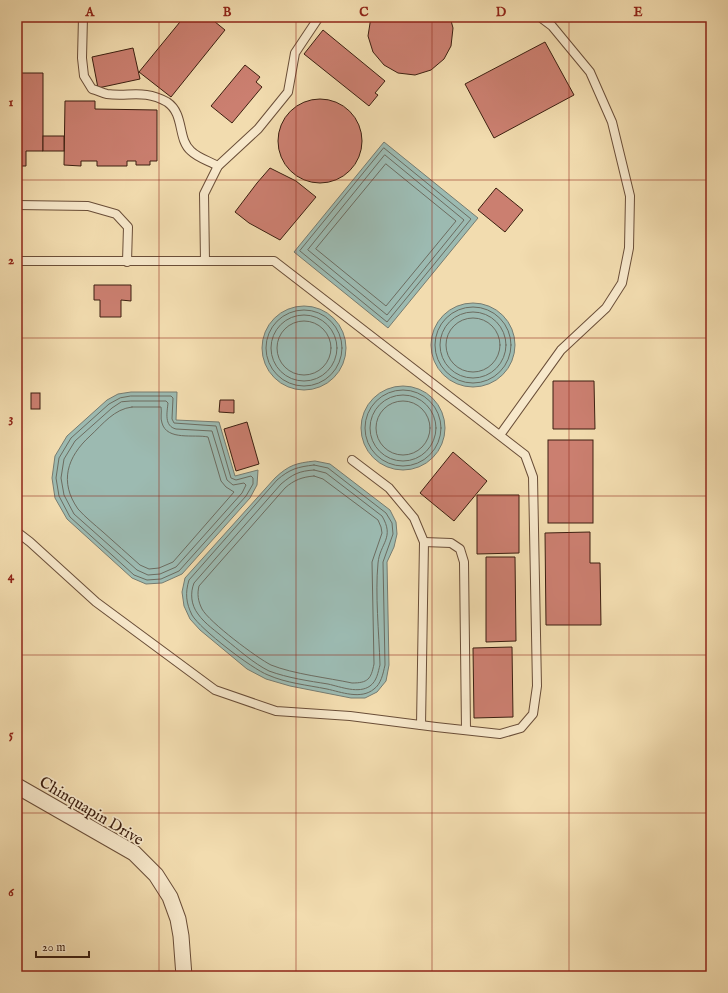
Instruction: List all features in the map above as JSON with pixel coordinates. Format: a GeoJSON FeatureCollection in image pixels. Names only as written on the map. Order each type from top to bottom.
{"type":"FeatureCollection","features":[{"type":"Feature","properties":{"kind":"street","name":"Chinquapin Drive"},"geometry":{"type":"LineString","coordinates":[[17,786],[134,853],[156,875],[170,898],[178,919],[181,936],[184,976]]}},
{"type":"Feature","properties":{"kind":"lane"},"geometry":{"type":"LineString","coordinates":[[82,17],[82,58],[84,76],[92,89],[106,94],[143,93],[168,103],[179,117],[181,134],[189,150],[218,166]]}},
{"type":"Feature","properties":{"kind":"lane"},"geometry":{"type":"LineString","coordinates":[[205,261],[204,194],[218,166],[258,129],[288,92],[295,53],[319,17]]}},
{"type":"Feature","properties":{"kind":"lane"},"geometry":{"type":"LineString","coordinates":[[500,435],[562,350],[606,308],[622,283],[629,248],[630,196],[612,122],[590,72],[552,26],[540,17]]}},
{"type":"Feature","properties":{"kind":"lane"},"geometry":{"type":"LineString","coordinates":[[17,205],[88,206],[116,214],[128,227],[127,262]]}},
{"type":"Feature","properties":{"kind":"lane"},"geometry":{"type":"LineString","coordinates":[[17,261],[274,261],[525,455],[533,477],[537,686],[533,714],[521,728],[500,734],[350,716],[276,711],[215,690],[96,602],[17,532]]}},
{"type":"Feature","properties":{"kind":"lane"},"geometry":{"type":"LineString","coordinates":[[352,460],[389,488],[414,518],[424,542],[421,725]]}},
{"type":"Feature","properties":{"kind":"lane"},"geometry":{"type":"LineString","coordinates":[[424,542],[451,543],[460,549],[464,562],[466,730]]}},
{"type":"Feature","properties":{"kind":"water"},"geometry":{"type":"Polygon","coordinates":[[[384,142],[478,218],[388,328],[294,252],[384,142]]]}},
{"type":"Feature","properties":{"kind":"water"},"geometry":{"type":"Polygon","coordinates":[[[473,303],[489,306],[503,315],[512,329],[515,345],[512,361],[503,375],[489,384],[473,387],[457,384],[443,375],[434,361],[431,345],[434,329],[443,315],[457,306],[473,303]]]}},
{"type":"Feature","properties":{"kind":"water"},"geometry":{"type":"Polygon","coordinates":[[[304,306],[320,309],[334,318],[343,332],[346,348],[343,364],[334,378],[320,387],[304,390],[288,387],[274,378],[265,364],[262,348],[265,332],[274,318],[288,309],[304,306]]]}},
{"type":"Feature","properties":{"kind":"water"},"geometry":{"type":"Polygon","coordinates":[[[403,386],[419,389],[433,398],[442,412],[445,428],[442,444],[433,458],[419,467],[403,470],[387,467],[373,458],[364,444],[361,428],[364,412],[373,398],[387,389],[403,386]]]}},
{"type":"Feature","properties":{"kind":"water"},"geometry":{"type":"Polygon","coordinates":[[[131,392],[177,392],[176,420],[219,422],[235,476],[258,470],[257,485],[250,498],[182,574],[162,583],[146,584],[132,578],[67,519],[55,498],[52,478],[55,456],[67,436],[107,400],[118,394],[131,392]]]}},
{"type":"Feature","properties":{"kind":"water"},"geometry":{"type":"Polygon","coordinates":[[[315,461],[330,464],[390,510],[396,522],[397,534],[394,547],[387,562],[389,665],[386,681],[377,692],[365,698],[351,698],[290,686],[266,679],[247,669],[200,630],[190,619],[184,606],[182,592],[185,578],[275,478],[284,470],[293,465],[315,461]]]}},
{"type":"Feature","properties":{"kind":"building"},"geometry":{"type":"Polygon","coordinates":[[[184,17],[209,17],[225,30],[171,97],[139,72],[184,17]]]}},
{"type":"Feature","properties":{"kind":"building"},"geometry":{"type":"Polygon","coordinates":[[[371,17],[450,17],[453,28],[451,46],[444,59],[431,70],[415,75],[398,73],[384,65],[373,52],[368,36],[371,17]]]}},
{"type":"Feature","properties":{"kind":"building"},"geometry":{"type":"Polygon","coordinates":[[[592,17],[614,17],[605,20],[592,17]]]}},
{"type":"Feature","properties":{"kind":"building"},"geometry":{"type":"Polygon","coordinates":[[[323,30],[385,81],[375,93],[378,95],[369,106],[304,54],[323,30]]]}},
{"type":"Feature","properties":{"kind":"building"},"geometry":{"type":"Polygon","coordinates":[[[545,42],[574,95],[494,138],[465,84],[545,42]]]}},
{"type":"Feature","properties":{"kind":"building"},"geometry":{"type":"Polygon","coordinates":[[[133,48],[140,79],[98,88],[92,57],[133,48]]]}},
{"type":"Feature","properties":{"kind":"building"},"geometry":{"type":"Polygon","coordinates":[[[245,65],[260,77],[256,82],[262,87],[232,123],[211,106],[245,65]]]}},
{"type":"Feature","properties":{"kind":"building"},"geometry":{"type":"Polygon","coordinates":[[[17,73],[43,73],[43,151],[26,151],[26,166],[17,166],[17,73]]]}},
{"type":"Feature","properties":{"kind":"building"},"geometry":{"type":"Polygon","coordinates":[[[320,99],[336,102],[350,111],[359,125],[362,141],[359,157],[350,171],[336,180],[320,183],[304,180],[290,171],[281,157],[278,141],[281,125],[290,111],[304,102],[320,99]]]}},
{"type":"Feature","properties":{"kind":"building"},"geometry":{"type":"Polygon","coordinates":[[[65,101],[95,101],[95,109],[157,110],[157,161],[150,161],[150,165],[136,165],[136,161],[127,161],[127,166],[97,166],[97,161],[81,161],[81,166],[64,165],[65,101]]]}},
{"type":"Feature","properties":{"kind":"building"},"geometry":{"type":"Polygon","coordinates":[[[43,136],[64,136],[64,151],[43,151],[43,136]]]}},
{"type":"Feature","properties":{"kind":"building"},"geometry":{"type":"Polygon","coordinates":[[[270,168],[296,181],[316,197],[280,240],[249,223],[235,212],[270,168]]]}},
{"type":"Feature","properties":{"kind":"building"},"geometry":{"type":"Polygon","coordinates":[[[496,188],[523,210],[505,232],[478,210],[496,188]]]}},
{"type":"Feature","properties":{"kind":"building"},"geometry":{"type":"Polygon","coordinates":[[[94,285],[131,285],[131,301],[121,300],[121,317],[100,317],[100,300],[94,300],[94,285]]]}},
{"type":"Feature","properties":{"kind":"building"},"geometry":{"type":"Polygon","coordinates":[[[553,381],[594,381],[595,429],[553,429],[553,381]]]}},
{"type":"Feature","properties":{"kind":"building"},"geometry":{"type":"Polygon","coordinates":[[[31,393],[40,393],[40,409],[31,409],[31,393]]]}},
{"type":"Feature","properties":{"kind":"building"},"geometry":{"type":"Polygon","coordinates":[[[220,400],[234,400],[234,413],[219,412],[220,400]]]}},
{"type":"Feature","properties":{"kind":"building"},"geometry":{"type":"Polygon","coordinates":[[[247,422],[259,464],[236,471],[224,429],[247,422]]]}},
{"type":"Feature","properties":{"kind":"building"},"geometry":{"type":"Polygon","coordinates":[[[548,440],[593,440],[593,523],[548,523],[548,440]]]}},
{"type":"Feature","properties":{"kind":"building"},"geometry":{"type":"Polygon","coordinates":[[[453,452],[487,481],[454,521],[420,493],[453,452]]]}},
{"type":"Feature","properties":{"kind":"building"},"geometry":{"type":"Polygon","coordinates":[[[477,495],[519,495],[519,553],[477,554],[477,495]]]}},
{"type":"Feature","properties":{"kind":"building"},"geometry":{"type":"Polygon","coordinates":[[[590,532],[590,563],[600,563],[601,625],[546,625],[545,533],[590,532]]]}},
{"type":"Feature","properties":{"kind":"building"},"geometry":{"type":"Polygon","coordinates":[[[486,557],[515,557],[516,641],[486,642],[486,557]]]}},
{"type":"Feature","properties":{"kind":"building"},"geometry":{"type":"Polygon","coordinates":[[[512,647],[513,717],[474,718],[473,648],[512,647]]]}}]}
